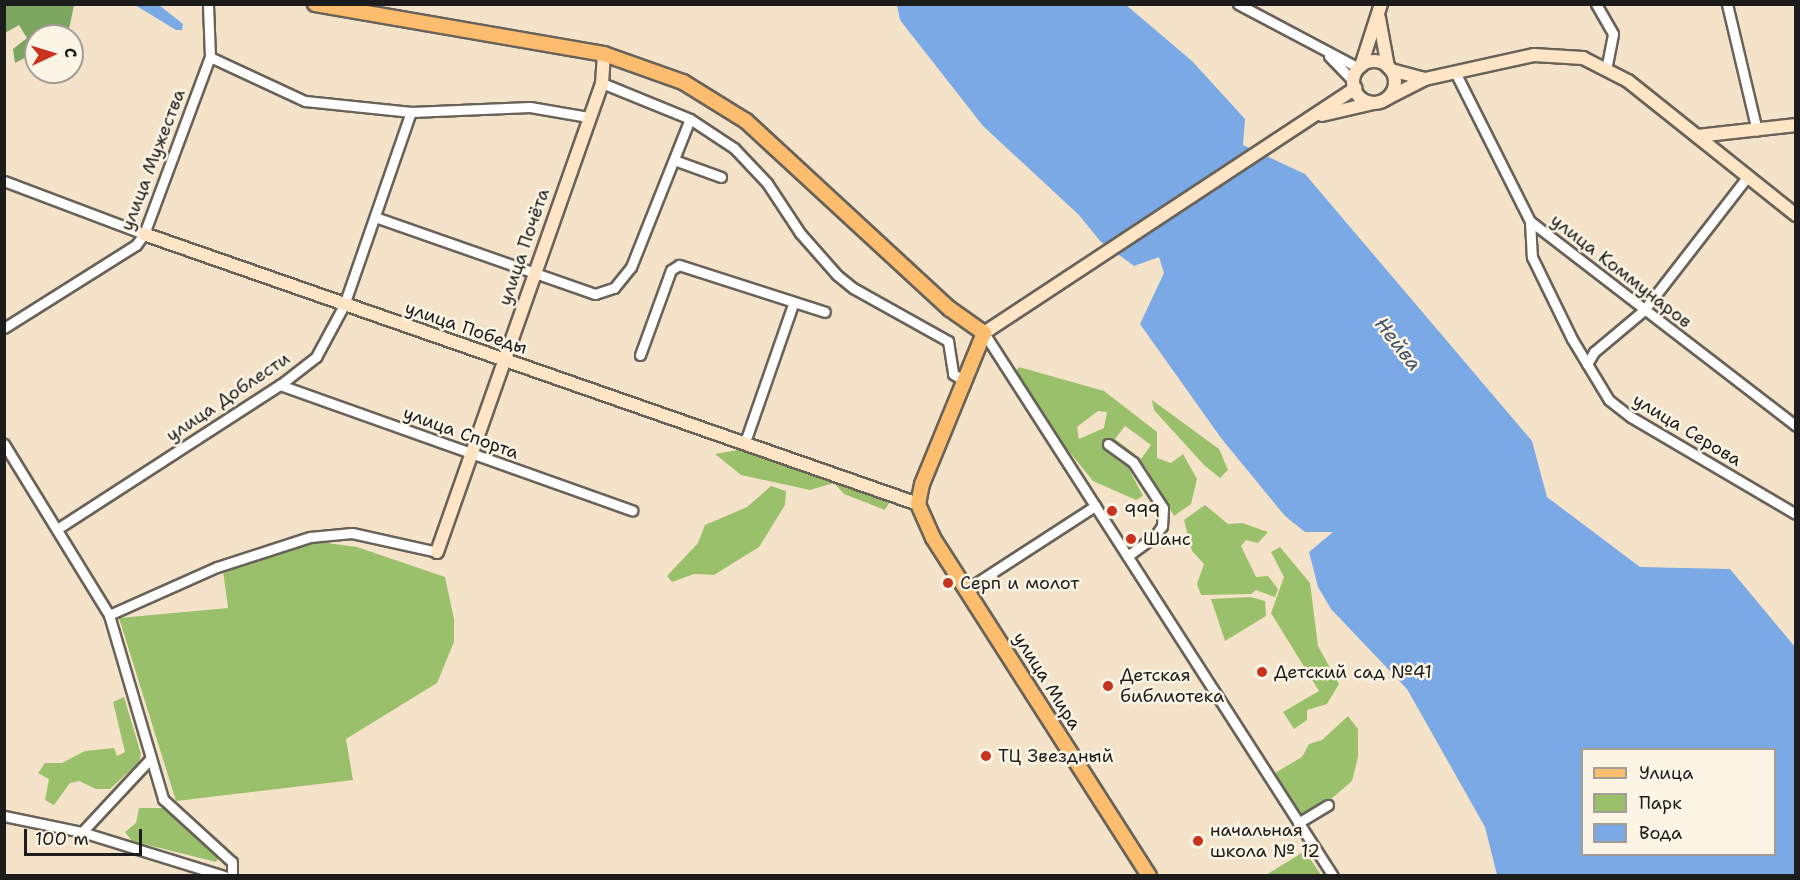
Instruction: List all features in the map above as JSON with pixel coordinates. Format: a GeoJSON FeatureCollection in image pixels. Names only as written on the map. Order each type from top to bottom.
{"type":"FeatureCollection","features":[{"type":"Feature","properties":{"kind":"main road"},"geometry":{"type":"LineString","coordinates":[[315,4],[604,54],[683,82],[746,121],[950,309],[984,333],[921,484],[918,504]]}},
{"type":"Feature","properties":{"kind":"main road","name":"улица Мира"},"geometry":{"type":"LineString","coordinates":[[918,504],[933,538],[1149,876]]}},
{"type":"Feature","properties":{"kind":"street","name":"улица Мужества"},"geometry":{"type":"LineString","coordinates":[[4,328],[136,245],[144,234],[210,57],[208,4]]}},
{"type":"Feature","properties":{"kind":"street"},"geometry":{"type":"LineString","coordinates":[[1238,4],[1323,50],[1360,67],[1376,61],[1390,69],[1425,79]]}},
{"type":"Feature","properties":{"kind":"street"},"geometry":{"type":"LineString","coordinates":[[1596,4],[1613,34],[1606,69]]}},
{"type":"Feature","properties":{"kind":"street"},"geometry":{"type":"LineString","coordinates":[[1727,4],[1757,131]]}},
{"type":"Feature","properties":{"kind":"street"},"geometry":{"type":"LineString","coordinates":[[1333,876],[984,333],[1291,130],[1316,117],[1354,85],[1380,10]]}},
{"type":"Feature","properties":{"kind":"street"},"geometry":{"type":"LineString","coordinates":[[1380,10],[1394,87],[1386,99]]}},
{"type":"Feature","properties":{"kind":"street"},"geometry":{"type":"LineString","coordinates":[[1323,50],[1354,85],[1361,98],[1373,103]]}},
{"type":"Feature","properties":{"kind":"street","name":"улица Почёта"},"geometry":{"type":"LineString","coordinates":[[437,552],[588,117],[602,83],[604,54]]}},
{"type":"Feature","properties":{"kind":"street"},"geometry":{"type":"LineString","coordinates":[[1316,117],[1386,99],[1425,79],[1455,72],[1534,55],[1582,58],[1628,81],[1796,215]]}},
{"type":"Feature","properties":{"kind":"street"},"geometry":{"type":"LineString","coordinates":[[210,57],[305,101],[411,112],[530,107],[588,117]]}},
{"type":"Feature","properties":{"kind":"street","name":"улица Коммунаров"},"geometry":{"type":"LineString","coordinates":[[1455,72],[1530,221],[1796,426]]}},
{"type":"Feature","properties":{"kind":"street"},"geometry":{"type":"LineString","coordinates":[[602,83],[690,119],[734,148],[767,183],[800,233],[853,288],[948,341],[953,374],[965,381]]}},
{"type":"Feature","properties":{"kind":"street","name":"улица Доблести"},"geometry":{"type":"LineString","coordinates":[[57,529],[280,385],[316,357],[344,305],[411,112]]}},
{"type":"Feature","properties":{"kind":"street"},"geometry":{"type":"LineString","coordinates":[[375,217],[533,275],[595,294],[614,288],[631,267],[690,119]]}},
{"type":"Feature","properties":{"kind":"street"},"geometry":{"type":"LineString","coordinates":[[1697,136],[1757,131],[1796,124]]}},
{"type":"Feature","properties":{"kind":"street"},"geometry":{"type":"LineString","coordinates":[[674,160],[721,177]]}},
{"type":"Feature","properties":{"kind":"street"},"geometry":{"type":"LineString","coordinates":[[1587,364],[1594,352],[1644,310],[1747,177]]}},
{"type":"Feature","properties":{"kind":"street","name":"улица Победы"},"geometry":{"type":"LineString","coordinates":[[4,181],[144,234],[344,305],[745,442],[918,504]]}},
{"type":"Feature","properties":{"kind":"street","name":"улица Серова"},"geometry":{"type":"LineString","coordinates":[[1530,221],[1532,256],[1599,387],[1622,411],[1796,514]]}},
{"type":"Feature","properties":{"kind":"street"},"geometry":{"type":"LineString","coordinates":[[640,355],[671,270],[678,265],[793,304],[825,312]]}},
{"type":"Feature","properties":{"kind":"street"},"geometry":{"type":"LineString","coordinates":[[745,442],[793,304]]}},
{"type":"Feature","properties":{"kind":"street","name":"улица Спорта"},"geometry":{"type":"LineString","coordinates":[[280,385],[471,455],[632,510]]}},
{"type":"Feature","properties":{"kind":"street"},"geometry":{"type":"LineString","coordinates":[[4,444],[109,615],[163,799],[232,862],[232,876]]}},
{"type":"Feature","properties":{"kind":"street"},"geometry":{"type":"LineString","coordinates":[[1108,444],[1133,462],[1163,508],[1164,518],[1155,536],[1127,556]]}},
{"type":"Feature","properties":{"kind":"street"},"geometry":{"type":"LineString","coordinates":[[967,589],[1095,506]]}},
{"type":"Feature","properties":{"kind":"street"},"geometry":{"type":"LineString","coordinates":[[109,615],[217,567],[310,537],[352,533],[437,552]]}},
{"type":"Feature","properties":{"kind":"street"},"geometry":{"type":"LineString","coordinates":[[82,832],[151,758]]}},
{"type":"Feature","properties":{"kind":"street"},"geometry":{"type":"LineString","coordinates":[[1298,823],[1328,805]]}},
{"type":"Feature","properties":{"kind":"street"},"geometry":{"type":"LineString","coordinates":[[4,816],[82,832],[224,876]]}},
{"type":"Feature","properties":{"kind":"green space"},"geometry":{"type":"Polygon","coordinates":[[[5,4],[74,5],[70,24],[24,24],[24,33],[19,25],[5,33],[5,4]]]}},
{"type":"Feature","properties":{"kind":"green space"},"geometry":{"type":"Polygon","coordinates":[[[24,40],[24,58],[15,63],[13,49],[24,40]]]}},
{"type":"Feature","properties":{"kind":"green space"},"geometry":{"type":"Polygon","coordinates":[[[1019,367],[1104,391],[1157,432],[1157,458],[1171,463],[1183,454],[1197,479],[1191,504],[1174,516],[1145,466],[1134,462],[1128,467],[1143,496],[1136,500],[1093,481],[1010,378],[1019,367]],[[1098,411],[1077,427],[1079,439],[1104,428],[1107,412],[1098,411]],[[1125,426],[1115,439],[1141,459],[1151,445],[1125,426]]]}},
{"type":"Feature","properties":{"kind":"green space"},"geometry":{"type":"Polygon","coordinates":[[[1152,400],[1219,449],[1228,470],[1220,478],[1204,465],[1154,410],[1152,400]]]}},
{"type":"Feature","properties":{"kind":"green space"},"geometry":{"type":"Polygon","coordinates":[[[749,448],[842,481],[889,503],[885,510],[844,494],[834,483],[810,490],[741,475],[715,454],[749,448]]]}},
{"type":"Feature","properties":{"kind":"green space"},"geometry":{"type":"Polygon","coordinates":[[[771,486],[786,491],[785,505],[759,547],[714,575],[694,574],[672,582],[667,576],[698,543],[705,525],[747,507],[771,486]]]}},
{"type":"Feature","properties":{"kind":"green space"},"geometry":{"type":"Polygon","coordinates":[[[1205,505],[1228,524],[1242,523],[1268,532],[1258,543],[1246,540],[1241,546],[1256,577],[1268,576],[1278,589],[1275,597],[1256,590],[1251,594],[1201,595],[1197,584],[1204,564],[1192,551],[1184,520],[1205,505]]]}},
{"type":"Feature","properties":{"kind":"green space"},"geometry":{"type":"Polygon","coordinates":[[[313,541],[357,547],[445,577],[454,619],[454,642],[437,683],[346,739],[353,780],[176,801],[119,618],[228,608],[223,570],[313,541]]]}},
{"type":"Feature","properties":{"kind":"green space"},"geometry":{"type":"Polygon","coordinates":[[[1280,547],[1310,583],[1318,646],[1339,684],[1327,704],[1307,710],[1307,720],[1294,729],[1283,712],[1319,691],[1271,613],[1284,577],[1271,552],[1280,547]]]}},
{"type":"Feature","properties":{"kind":"green space"},"geometry":{"type":"Polygon","coordinates":[[[1250,597],[1265,601],[1266,616],[1225,641],[1211,599],[1250,597]]]}},
{"type":"Feature","properties":{"kind":"green space"},"geometry":{"type":"Polygon","coordinates":[[[124,697],[141,754],[139,762],[110,789],[96,789],[79,781],[70,783],[54,805],[45,800],[49,779],[38,773],[45,763],[62,763],[85,751],[114,748],[117,756],[125,752],[113,702],[124,697]]]}},
{"type":"Feature","properties":{"kind":"green space"},"geometry":{"type":"Polygon","coordinates":[[[1348,716],[1358,729],[1358,757],[1352,781],[1330,800],[1302,816],[1275,773],[1302,757],[1309,744],[1322,740],[1348,716]]]}},
{"type":"Feature","properties":{"kind":"green space"},"geometry":{"type":"Polygon","coordinates":[[[139,808],[166,808],[219,857],[216,862],[132,841],[125,832],[136,823],[139,808]]]}},
{"type":"Feature","properties":{"kind":"green space"},"geometry":{"type":"Polygon","coordinates":[[[1305,851],[1321,875],[1266,875],[1305,851]]]}},
{"type":"Feature","properties":{"kind":"water"},"geometry":{"type":"Polygon","coordinates":[[[135,5],[159,5],[183,24],[182,30],[176,30],[135,5]]]}},
{"type":"Feature","properties":{"kind":"water","name":"Нейва"},"geometry":{"type":"Polygon","coordinates":[[[897,5],[1126,5],[1192,61],[1245,119],[1243,145],[1305,174],[1532,441],[1547,497],[1640,567],[1730,569],[1795,647],[1795,875],[1497,875],[1485,827],[1407,689],[1331,609],[1318,587],[1309,552],[1333,532],[1305,532],[1285,516],[1221,438],[1140,324],[1164,273],[1159,257],[1134,266],[1100,241],[1079,215],[983,126],[900,20],[897,5]]]}},
{"type":"Feature","properties":{"kind":"place","name":"999"},"geometry":{"type":"Point","coordinates":[1112,511]}},
{"type":"Feature","properties":{"kind":"place","name":"Шанс"},"geometry":{"type":"Point","coordinates":[1131,539]}},
{"type":"Feature","properties":{"kind":"place","name":"Серп и молот"},"geometry":{"type":"Point","coordinates":[948,583]}},
{"type":"Feature","properties":{"kind":"place","name":"Детский сад №41"},"geometry":{"type":"Point","coordinates":[1262,672]}},
{"type":"Feature","properties":{"kind":"place","name":"Детская библиотека"},"geometry":{"type":"Point","coordinates":[1108,686]}},
{"type":"Feature","properties":{"kind":"place","name":"ТЦ Звездный"},"geometry":{"type":"Point","coordinates":[986,756]}},
{"type":"Feature","properties":{"kind":"place","name":"начальная школа № 12"},"geometry":{"type":"Point","coordinates":[1198,841]}}]}
